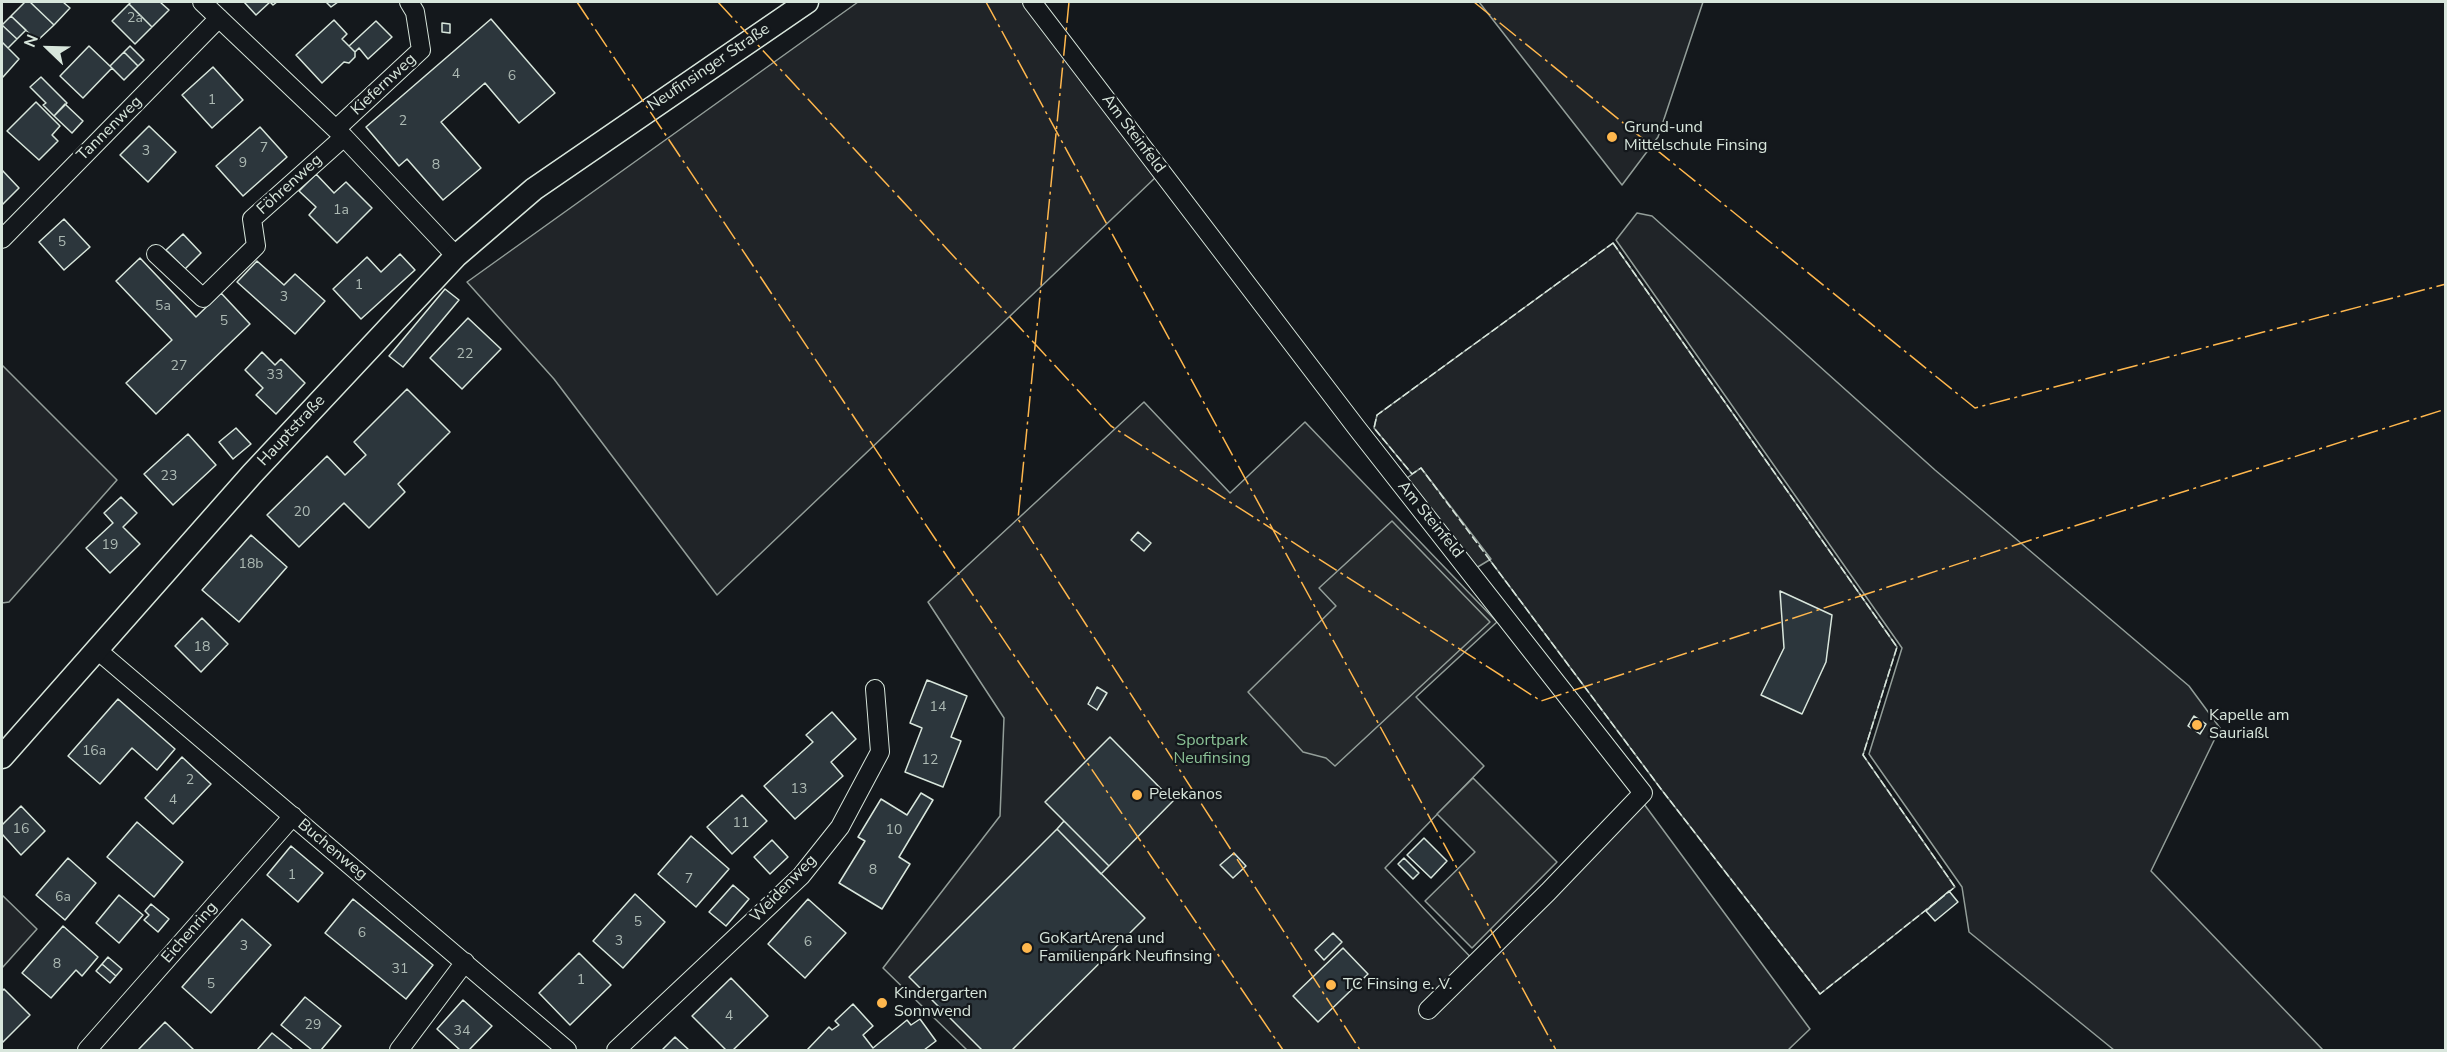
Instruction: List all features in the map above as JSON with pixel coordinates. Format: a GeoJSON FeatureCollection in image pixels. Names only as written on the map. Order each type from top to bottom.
{"type":"FeatureCollection","features":[{"type":"Feature","properties":{"kind":"street"},"geometry":{"type":"LineString","coordinates":[[202,2],[340,133],[456,256]]}},
{"type":"Feature","properties":{"kind":"street","name":"Kiefernweg"},"geometry":{"type":"LineString","coordinates":[[340,133],[421,50],[416,12],[409,2]]}},
{"type":"Feature","properties":{"kind":"street","name":"Neufinsinger Straße"},"geometry":{"type":"LineString","coordinates":[[611,134],[807,2]]}},
{"type":"Feature","properties":{"kind":"street","name":"Am Steinfeld"},"geometry":{"type":"LineString","coordinates":[[1032,2],[1356,427],[1643,793],[1548,892],[1428,1010]]}},
{"type":"Feature","properties":{"kind":"street","name":"Tannenweg"},"geometry":{"type":"LineString","coordinates":[[2,239],[219,18]]}},
{"type":"Feature","properties":{"kind":"street","name":"Föhrenweg"},"geometry":{"type":"LineString","coordinates":[[156,254],[203,298],[256,246],[252,219],[340,133]]}},
{"type":"Feature","properties":{"kind":"street","name":"Hauptstraße"},"geometry":{"type":"LineString","coordinates":[[2,757],[252,474],[456,256],[534,189],[611,134]]}},
{"type":"Feature","properties":{"kind":"street","name":"Buchenweg"},"geometry":{"type":"LineString","coordinates":[[96,649],[567,1050]]}},
{"type":"Feature","properties":{"kind":"street","name":"Weidenweg"},"geometry":{"type":"LineString","coordinates":[[616,1050],[801,876],[840,827],[880,752],[875,689]]}},
{"type":"Feature","properties":{"kind":"street","name":"Eichenring"},"geometry":{"type":"LineString","coordinates":[[87,1050],[293,816]]}},
{"type":"Feature","properties":{"kind":"street"},"geometry":{"type":"LineString","coordinates":[[399,1050],[465,962]]}},
{"type":"Feature","properties":{"kind":"green space"},"geometry":{"type":"Polygon","coordinates":[[[858,2],[1022,2],[1156,177],[717,595],[554,379],[467,282],[858,2]]]}},
{"type":"Feature","properties":{"kind":"green space","name":"Grund-und Mittelschule Finsing"},"geometry":{"type":"Polygon","coordinates":[[[1479,2],[1703,2],[1658,137],[1622,185],[1479,2]]]}},
{"type":"Feature","properties":{"kind":"green space"},"geometry":{"type":"Polygon","coordinates":[[[1637,213],[1652,216],[1935,470],[2189,686],[2220,728],[2151,871],[2323,1050],[2114,1050],[1969,932],[1962,887],[1869,754],[1902,648],[1616,240],[1637,213]]]}},
{"type":"Feature","properties":{"kind":"green space"},"geometry":{"type":"Polygon","coordinates":[[[1613,243],[1897,647],[1863,755],[1955,887],[1820,994],[1661,789],[1421,468],[1412,474],[1374,428],[1377,415],[1613,243]]]}},
{"type":"Feature","properties":{"kind":"green space"},"geometry":{"type":"Polygon","coordinates":[[[2,365],[117,480],[9,602],[2,603],[2,365]]]}},
{"type":"Feature","properties":{"kind":"green space","name":"Sportpark Neufinsing"},"geometry":{"type":"Polygon","coordinates":[[[1144,402],[1230,493],[1305,422],[1497,622],[1416,697],[1484,766],[1385,868],[1481,968],[1644,804],[1810,1029],[1788,1050],[967,1050],[883,968],[1000,816],[1004,718],[928,602],[1144,402]]]}},
{"type":"Feature","properties":{"kind":"green space"},"geometry":{"type":"Polygon","coordinates":[[[2,895],[37,929],[2,968],[2,895]]]}},
{"type":"Feature","properties":{"kind":"shaded area"},"geometry":{"type":"Polygon","coordinates":[[[1421,468],[1491,559],[1471,571],[1400,483],[1421,468]]]}},
{"type":"Feature","properties":{"kind":"shaded area"},"geometry":{"type":"Polygon","coordinates":[[[1392,521],[1490,622],[1335,766],[1326,758],[1303,752],[1248,692],[1336,606],[1319,588],[1392,521]]]}},
{"type":"Feature","properties":{"kind":"shaded area"},"geometry":{"type":"Polygon","coordinates":[[[1473,778],[1557,862],[1472,948],[1425,901],[1475,852],[1437,814],[1473,778]]]}},
{"type":"Feature","properties":{"kind":"building"},"geometry":{"type":"Polygon","coordinates":[[[25,2],[30,2],[54,25],[37,41],[11,16],[25,2]]]}},
{"type":"Feature","properties":{"kind":"building"},"geometry":{"type":"Polygon","coordinates":[[[30,2],[63,2],[70,8],[54,25],[30,2]]]}},
{"type":"Feature","properties":{"kind":"building"},"geometry":{"type":"Polygon","coordinates":[[[131,2],[160,2],[169,10],[152,27],[129,4],[131,2]]]}},
{"type":"Feature","properties":{"kind":"building"},"geometry":{"type":"Polygon","coordinates":[[[244,2],[270,2],[256,15],[244,2]]]}},
{"type":"Feature","properties":{"kind":"building"},"geometry":{"type":"Polygon","coordinates":[[[326,2],[338,2],[331,7],[326,2]]]}},
{"type":"Feature","properties":{"kind":"building"},"geometry":{"type":"Polygon","coordinates":[[[129,4],[152,27],[135,44],[112,21],[129,4]]]}},
{"type":"Feature","properties":{"kind":"building"},"geometry":{"type":"Polygon","coordinates":[[[11,16],[26,30],[17,39],[2,25],[11,16]]]}},
{"type":"Feature","properties":{"kind":"building"},"geometry":{"type":"Polygon","coordinates":[[[491,19],[555,93],[519,123],[485,83],[441,122],[481,168],[443,200],[407,159],[399,166],[366,127],[491,19]]]}},
{"type":"Feature","properties":{"kind":"building"},"geometry":{"type":"Polygon","coordinates":[[[334,20],[347,34],[342,39],[355,52],[355,57],[349,63],[344,62],[322,83],[296,55],[334,20]]]}},
{"type":"Feature","properties":{"kind":"building"},"geometry":{"type":"Polygon","coordinates":[[[376,21],[392,37],[368,59],[359,48],[355,52],[349,46],[376,21]]]}},
{"type":"Feature","properties":{"kind":"building"},"geometry":{"type":"Polygon","coordinates":[[[442,23],[450,24],[450,33],[442,32],[442,23]]]}},
{"type":"Feature","properties":{"kind":"building"},"geometry":{"type":"Polygon","coordinates":[[[2,25],[17,39],[8,48],[2,42],[2,25]]]}},
{"type":"Feature","properties":{"kind":"building"},"geometry":{"type":"Polygon","coordinates":[[[2,42],[19,59],[3,77],[2,75],[2,42]]]}},
{"type":"Feature","properties":{"kind":"building"},"geometry":{"type":"Polygon","coordinates":[[[89,46],[112,68],[83,98],[60,76],[89,46]]]}},
{"type":"Feature","properties":{"kind":"building"},"geometry":{"type":"Polygon","coordinates":[[[130,46],[144,60],[138,66],[124,52],[130,46]]]}},
{"type":"Feature","properties":{"kind":"building"},"geometry":{"type":"Polygon","coordinates":[[[124,52],[138,66],[124,80],[110,66],[124,52]]]}},
{"type":"Feature","properties":{"kind":"building"},"geometry":{"type":"Polygon","coordinates":[[[213,67],[243,100],[212,128],[182,95],[213,67]]]}},
{"type":"Feature","properties":{"kind":"building"},"geometry":{"type":"Polygon","coordinates":[[[41,77],[67,103],[54,116],[43,105],[46,103],[30,87],[41,77]]]}},
{"type":"Feature","properties":{"kind":"building"},"geometry":{"type":"Polygon","coordinates":[[[36,102],[60,126],[52,135],[58,141],[39,160],[7,131],[36,102]]]}},
{"type":"Feature","properties":{"kind":"building"},"geometry":{"type":"Polygon","coordinates":[[[65,104],[83,121],[72,133],[54,116],[65,104]]]}},
{"type":"Feature","properties":{"kind":"building"},"geometry":{"type":"Polygon","coordinates":[[[149,126],[176,152],[148,182],[120,155],[149,126]]]}},
{"type":"Feature","properties":{"kind":"building"},"geometry":{"type":"Polygon","coordinates":[[[260,127],[287,157],[243,196],[216,166],[260,127]]]}},
{"type":"Feature","properties":{"kind":"building"},"geometry":{"type":"Polygon","coordinates":[[[2,170],[19,188],[2,205],[2,170]]]}},
{"type":"Feature","properties":{"kind":"building"},"geometry":{"type":"Polygon","coordinates":[[[316,174],[334,193],[346,182],[372,208],[337,243],[309,215],[316,207],[299,191],[316,174]]]}},
{"type":"Feature","properties":{"kind":"building"},"geometry":{"type":"Polygon","coordinates":[[[64,219],[90,247],[64,270],[39,242],[64,219]]]}},
{"type":"Feature","properties":{"kind":"building"},"geometry":{"type":"Polygon","coordinates":[[[183,234],[201,253],[185,269],[166,250],[183,234]]]}},
{"type":"Feature","properties":{"kind":"building"},"geometry":{"type":"Polygon","coordinates":[[[400,254],[415,270],[361,319],[333,289],[367,257],[381,272],[400,254]]]}},
{"type":"Feature","properties":{"kind":"building"},"geometry":{"type":"Polygon","coordinates":[[[140,258],[196,317],[221,293],[250,324],[156,414],[126,383],[172,340],[116,281],[140,258]]]}},
{"type":"Feature","properties":{"kind":"building"},"geometry":{"type":"Polygon","coordinates":[[[257,261],[284,285],[295,274],[325,301],[295,334],[237,282],[257,261]]]}},
{"type":"Feature","properties":{"kind":"building"},"geometry":{"type":"Polygon","coordinates":[[[445,289],[459,300],[403,367],[389,356],[445,289]]]}},
{"type":"Feature","properties":{"kind":"building"},"geometry":{"type":"Polygon","coordinates":[[[468,318],[501,349],[462,389],[430,358],[468,318]]]}},
{"type":"Feature","properties":{"kind":"building"},"geometry":{"type":"Polygon","coordinates":[[[262,352],[275,365],[281,359],[305,383],[276,414],[256,395],[263,388],[245,370],[262,352]]]}},
{"type":"Feature","properties":{"kind":"building"},"geometry":{"type":"Polygon","coordinates":[[[407,389],[450,432],[398,484],[405,492],[369,528],[344,503],[299,547],[267,515],[327,456],[345,475],[366,455],[354,442],[407,389]]]}},
{"type":"Feature","properties":{"kind":"building"},"geometry":{"type":"Polygon","coordinates":[[[236,428],[251,444],[233,459],[219,442],[236,428]]]}},
{"type":"Feature","properties":{"kind":"building"},"geometry":{"type":"Polygon","coordinates":[[[188,434],[216,465],[173,505],[144,474],[188,434]]]}},
{"type":"Feature","properties":{"kind":"building"},"geometry":{"type":"Polygon","coordinates":[[[121,497],[137,513],[123,527],[140,544],[110,573],[86,548],[113,523],[104,513],[121,497]]]}},
{"type":"Feature","properties":{"kind":"building"},"geometry":{"type":"Polygon","coordinates":[[[1138,532],[1151,543],[1144,551],[1131,540],[1138,532]]]}},
{"type":"Feature","properties":{"kind":"building"},"geometry":{"type":"Polygon","coordinates":[[[251,535],[287,567],[239,622],[202,590],[251,535]]]}},
{"type":"Feature","properties":{"kind":"building"},"geometry":{"type":"Polygon","coordinates":[[[1780,591],[1832,615],[1826,662],[1802,714],[1761,695],[1784,648],[1780,591]]]}},
{"type":"Feature","properties":{"kind":"building"},"geometry":{"type":"Polygon","coordinates":[[[202,618],[228,644],[201,672],[175,646],[202,618]]]}},
{"type":"Feature","properties":{"kind":"building"},"geometry":{"type":"Polygon","coordinates":[[[927,680],[967,696],[951,737],[961,741],[943,787],[905,772],[922,728],[910,723],[927,680]]]}},
{"type":"Feature","properties":{"kind":"building"},"geometry":{"type":"Polygon","coordinates":[[[1097,687],[1107,693],[1097,710],[1088,704],[1097,687]]]}},
{"type":"Feature","properties":{"kind":"building"},"geometry":{"type":"Polygon","coordinates":[[[118,699],[175,749],[157,770],[132,748],[100,784],[68,756],[118,699]]]}},
{"type":"Feature","properties":{"kind":"building"},"geometry":{"type":"Polygon","coordinates":[[[832,712],[856,739],[831,762],[843,776],[795,819],[764,786],[813,742],[806,735],[832,712]]]}},
{"type":"Feature","properties":{"kind":"building","name":"Kapelle am Sauriaßl"},"geometry":{"type":"Polygon","coordinates":[[[2194,716],[2206,724],[2200,734],[2188,726],[2194,716]]]}},
{"type":"Feature","properties":{"kind":"building"},"geometry":{"type":"Polygon","coordinates":[[[1110,737],[1173,801],[1109,866],[1045,802],[1110,737]]]}},
{"type":"Feature","properties":{"kind":"building"},"geometry":{"type":"Polygon","coordinates":[[[182,757],[211,784],[173,824],[145,798],[182,757]]]}},
{"type":"Feature","properties":{"kind":"building"},"geometry":{"type":"Polygon","coordinates":[[[921,793],[933,800],[899,857],[910,864],[882,909],[839,883],[865,841],[858,837],[881,799],[907,815],[921,793]]]}},
{"type":"Feature","properties":{"kind":"building"},"geometry":{"type":"Polygon","coordinates":[[[742,795],[767,821],[732,854],[707,827],[742,795]]]}},
{"type":"Feature","properties":{"kind":"building"},"geometry":{"type":"Polygon","coordinates":[[[21,806],[45,831],[21,855],[2,834],[2,825],[21,806]]]}},
{"type":"Feature","properties":{"kind":"building"},"geometry":{"type":"Polygon","coordinates":[[[1064,821],[1109,866],[1101,874],[1057,829],[1064,821]]]}},
{"type":"Feature","properties":{"kind":"building"},"geometry":{"type":"Polygon","coordinates":[[[137,822],[183,862],[154,897],[107,857],[137,822]]]}},
{"type":"Feature","properties":{"kind":"building","name":"GoKartArena und Familienpark Neufinsing"},"geometry":{"type":"Polygon","coordinates":[[[1057,829],[1145,918],[1012,1050],[982,1050],[909,977],[1057,829]]]}},
{"type":"Feature","properties":{"kind":"building"},"geometry":{"type":"Polygon","coordinates":[[[691,836],[729,869],[696,907],[658,874],[691,836]]]}},
{"type":"Feature","properties":{"kind":"building"},"geometry":{"type":"Polygon","coordinates":[[[1424,838],[1447,861],[1431,878],[1407,855],[1424,838]]]}},
{"type":"Feature","properties":{"kind":"building"},"geometry":{"type":"Polygon","coordinates":[[[772,840],[788,857],[770,874],[754,857],[772,840]]]}},
{"type":"Feature","properties":{"kind":"building"},"geometry":{"type":"Polygon","coordinates":[[[291,846],[323,873],[298,902],[267,875],[291,846]]]}},
{"type":"Feature","properties":{"kind":"building"},"geometry":{"type":"Polygon","coordinates":[[[1234,853],[1246,866],[1233,878],[1220,865],[1234,853]]]}},
{"type":"Feature","properties":{"kind":"building"},"geometry":{"type":"Polygon","coordinates":[[[68,858],[96,883],[65,920],[36,895],[68,858]]]}},
{"type":"Feature","properties":{"kind":"building"},"geometry":{"type":"Polygon","coordinates":[[[1404,858],[1419,873],[1413,879],[1398,864],[1404,858]]]}},
{"type":"Feature","properties":{"kind":"building"},"geometry":{"type":"Polygon","coordinates":[[[733,885],[749,899],[726,926],[709,912],[733,885]]]}},
{"type":"Feature","properties":{"kind":"building"},"geometry":{"type":"Polygon","coordinates":[[[1949,891],[1958,902],[1935,921],[1926,911],[1949,891]]]}},
{"type":"Feature","properties":{"kind":"building"},"geometry":{"type":"Polygon","coordinates":[[[635,894],[665,922],[623,968],[593,941],[635,894]]]}},
{"type":"Feature","properties":{"kind":"building"},"geometry":{"type":"Polygon","coordinates":[[[119,895],[143,915],[119,943],[96,923],[119,895]]]}},
{"type":"Feature","properties":{"kind":"building"},"geometry":{"type":"Polygon","coordinates":[[[353,899],[433,965],[406,999],[325,933],[353,899]]]}},
{"type":"Feature","properties":{"kind":"building"},"geometry":{"type":"Polygon","coordinates":[[[808,899],[846,933],[805,978],[768,944],[808,899]]]}},
{"type":"Feature","properties":{"kind":"building"},"geometry":{"type":"Polygon","coordinates":[[[151,904],[169,919],[158,932],[144,920],[149,915],[145,911],[151,904]]]}},
{"type":"Feature","properties":{"kind":"building"},"geometry":{"type":"Polygon","coordinates":[[[242,919],[271,945],[211,1013],[182,987],[242,919]]]}},
{"type":"Feature","properties":{"kind":"building"},"geometry":{"type":"Polygon","coordinates":[[[63,926],[98,957],[82,976],[76,970],[51,998],[22,973],[63,926]]]}},
{"type":"Feature","properties":{"kind":"building"},"geometry":{"type":"Polygon","coordinates":[[[1333,933],[1342,942],[1324,960],[1315,950],[1333,933]]]}},
{"type":"Feature","properties":{"kind":"building","name":"TC Finsing e. V."},"geometry":{"type":"Polygon","coordinates":[[[1343,948],[1368,974],[1318,1022],[1293,996],[1343,948]]]}},
{"type":"Feature","properties":{"kind":"building"},"geometry":{"type":"Polygon","coordinates":[[[579,953],[611,985],[570,1025],[539,993],[579,953]]]}},
{"type":"Feature","properties":{"kind":"building"},"geometry":{"type":"Polygon","coordinates":[[[108,957],[122,969],[116,976],[102,964],[108,957]]]}},
{"type":"Feature","properties":{"kind":"building"},"geometry":{"type":"Polygon","coordinates":[[[102,964],[116,976],[110,983],[96,971],[102,964]]]}},
{"type":"Feature","properties":{"kind":"building"},"geometry":{"type":"Polygon","coordinates":[[[731,978],[768,1016],[733,1050],[726,1050],[692,1016],[731,978]]]}},
{"type":"Feature","properties":{"kind":"building"},"geometry":{"type":"Polygon","coordinates":[[[4,989],[30,1015],[2,1043],[2,991],[4,989]]]}},
{"type":"Feature","properties":{"kind":"building"},"geometry":{"type":"Polygon","coordinates":[[[305,997],[341,1026],[321,1050],[312,1050],[281,1025],[305,997]]]}},
{"type":"Feature","properties":{"kind":"building"},"geometry":{"type":"Polygon","coordinates":[[[463,1000],[492,1026],[469,1050],[460,1050],[437,1029],[463,1000]]]}},
{"type":"Feature","properties":{"kind":"building"},"geometry":{"type":"Polygon","coordinates":[[[853,1004],[873,1026],[863,1035],[873,1048],[907,1020],[911,1025],[920,1019],[936,1041],[924,1050],[807,1050],[829,1027],[832,1030],[839,1025],[835,1021],[853,1004]]]}},
{"type":"Feature","properties":{"kind":"building"},"geometry":{"type":"Polygon","coordinates":[[[165,1022],[194,1050],[138,1050],[165,1022]]]}},
{"type":"Feature","properties":{"kind":"building"},"geometry":{"type":"Polygon","coordinates":[[[272,1033],[293,1050],[257,1050],[272,1033]]]}},
{"type":"Feature","properties":{"kind":"building"},"geometry":{"type":"Polygon","coordinates":[[[675,1037],[689,1050],[662,1050],[675,1037]]]}},
{"type":"Feature","properties":{"kind":"fence"},"geometry":{"type":"LineString","coordinates":[[1613,243],[1897,647],[1863,755],[1955,887],[1820,994],[1661,789],[1421,468],[1412,474],[1374,428],[1377,415],[1613,243]]}},
{"type":"Feature","properties":{"kind":"power"},"geometry":{"type":"LineString","coordinates":[[577,2],[956,570],[1283,1050]]}},
{"type":"Feature","properties":{"kind":"power"},"geometry":{"type":"LineString","coordinates":[[718,2],[1111,426],[1541,701],[2043,536],[2446,409]]}},
{"type":"Feature","properties":{"kind":"power"},"geometry":{"type":"LineString","coordinates":[[986,2],[1556,1050]]}},
{"type":"Feature","properties":{"kind":"power"},"geometry":{"type":"LineString","coordinates":[[1069,2],[1018,519],[1360,1050]]}},
{"type":"Feature","properties":{"kind":"power"},"geometry":{"type":"LineString","coordinates":[[1474,2],[1975,408],[2446,284]]}},
{"type":"Feature","properties":{"kind":"place","name":"Grund-und Mittelschule Finsing"},"geometry":{"type":"Point","coordinates":[1612,137]}},
{"type":"Feature","properties":{"kind":"place","name":"Kapelle am Sauriaßl"},"geometry":{"type":"Point","coordinates":[2197,725]}},
{"type":"Feature","properties":{"kind":"place","name":"Pelekanos"},"geometry":{"type":"Point","coordinates":[1137,795]}},
{"type":"Feature","properties":{"kind":"place","name":"GoKartArena und Familienpark Neufinsing"},"geometry":{"type":"Point","coordinates":[1027,948]}},
{"type":"Feature","properties":{"kind":"place","name":"TC Finsing e. V."},"geometry":{"type":"Point","coordinates":[1331,985]}},
{"type":"Feature","properties":{"kind":"place","name":"Kindergarten Sonnwend"},"geometry":{"type":"Point","coordinates":[882,1003]}}]}
